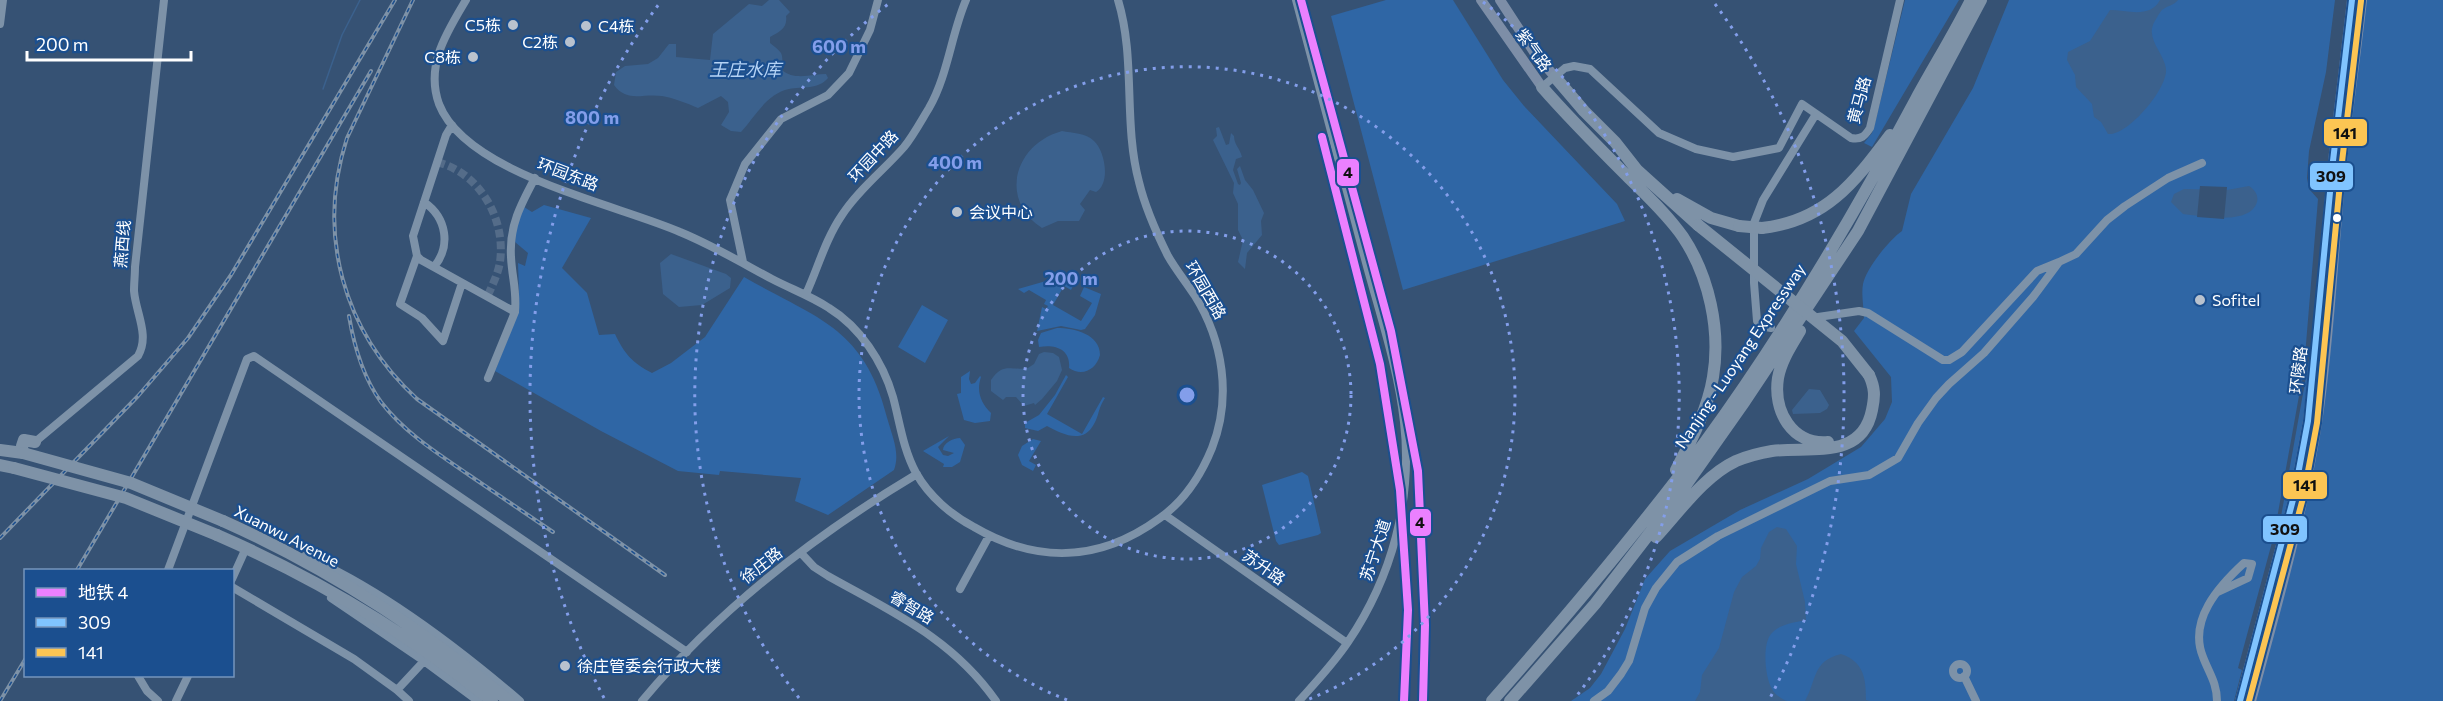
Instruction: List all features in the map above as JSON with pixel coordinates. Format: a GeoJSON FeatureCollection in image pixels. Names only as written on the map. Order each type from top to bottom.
{"type":"FeatureCollection","features":[{"type":"Feature","properties":{"kind":"highway","name":"Nanjing - Luoyang Expressway"},"geometry":{"type":"LineString","coordinates":[[1492,701],[1600,575],[1706,440],[1776,337],[1881,164],[1971,0]]}},
{"type":"Feature","properties":{"kind":"highway","name":"Nanjing - Luoyang Expressway"},"geometry":{"type":"LineString","coordinates":[[1510,701],[1595,604],[1696,470],[1858,231],[1981,0]]}},
{"type":"Feature","properties":{"kind":"highway"},"geometry":{"type":"LineString","coordinates":[[1637,170],[1687,205],[1711,218],[1739,226],[1762,228],[1784,226],[1804,219],[1841,194],[1868,164],[1892,133],[1957,24]]}},
{"type":"Feature","properties":{"kind":"highway"},"geometry":{"type":"LineString","coordinates":[[1555,77],[1615,142],[1637,170],[1697,228]]}},
{"type":"Feature","properties":{"kind":"highway"},"geometry":{"type":"LineString","coordinates":[[1542,87],[1573,123],[1663,212],[1683,238],[1707,287],[1716,355],[1713,379],[1692,439],[1662,498]]}},
{"type":"Feature","properties":{"kind":"highway"},"geometry":{"type":"LineString","coordinates":[[1595,604],[1718,472],[1755,454],[1836,448],[1852,442],[1863,433],[1870,420],[1875,388],[1838,345],[1697,228],[1608,158]]}},
{"type":"Feature","properties":{"kind":"highway"},"geometry":{"type":"LineString","coordinates":[[1858,231],[1784,360],[1778,377],[1778,406],[1790,429],[1800,436],[1812,441],[1837,441],[1858,427],[1865,413],[1868,398],[1866,377]]}},
{"type":"Feature","properties":{"kind":"highway"},"geometry":{"type":"LineString","coordinates":[[2,447],[21,440],[35,442]]}},
{"type":"Feature","properties":{"kind":"highway"},"geometry":{"type":"LineString","coordinates":[[23,453],[24,440],[35,442]]}},
{"type":"Feature","properties":{"kind":"highway","name":"Xuanwu Avenue"},"geometry":{"type":"LineString","coordinates":[[2,447],[131,483],[258,537],[356,592],[492,701]]}},
{"type":"Feature","properties":{"kind":"highway","name":"Xuanwu Avenue"},"geometry":{"type":"LineString","coordinates":[[0,466],[126,498],[259,554],[397,625],[465,666],[509,701]]}},
{"type":"Feature","properties":{"kind":"main road","name":"紫气路"},"geometry":{"type":"LineString","coordinates":[[1481,0],[1542,87]]}},
{"type":"Feature","properties":{"kind":"main road","name":"紫气路"},"geometry":{"type":"LineString","coordinates":[[1500,0],[1534,52],[1555,77]]}},
{"type":"Feature","properties":{"kind":"main road","name":"环陵路"},"geometry":{"type":"LineString","coordinates":[[2240,701],[2294,496],[2308,421],[2332,171],[2352,0]]}},
{"type":"Feature","properties":{"kind":"main road","name":"环陵路"},"geometry":{"type":"LineString","coordinates":[[2252,701],[2289,561],[2317,422],[2342,161],[2362,0]]}},
{"type":"Feature","properties":{"kind":"street"},"geometry":{"type":"LineString","coordinates":[[0,24],[3,0]]}},
{"type":"Feature","properties":{"kind":"street","name":"燕西线"},"geometry":{"type":"LineString","coordinates":[[35,442],[138,356],[144,346],[134,289],[135,267],[164,0]]}},
{"type":"Feature","properties":{"kind":"street","name":"环园东路"},"geometry":{"type":"LineString","coordinates":[[466,0],[444,39],[435,62],[435,90],[452,125],[471,143],[491,156],[535,178],[681,232],[743,262],[777,282],[806,294]]}},
{"type":"Feature","properties":{"kind":"street"},"geometry":{"type":"LineString","coordinates":[[743,262],[730,200],[746,164],[781,119],[828,95],[849,73],[870,30],[878,0]]}},
{"type":"Feature","properties":{"kind":"street","name":"环园中路"},"geometry":{"type":"LineString","coordinates":[[806,294],[821,255],[842,214],[868,183],[905,146],[930,106],[946,67],[958,20],[966,0]]}},
{"type":"Feature","properties":{"kind":"street","name":"环园西路"},"geometry":{"type":"LineString","coordinates":[[806,294],[844,318],[871,350],[887,381],[902,438],[917,474],[946,508],[989,536],[1023,550],[1079,552],[1122,540],[1165,515],[1190,488],[1208,458],[1220,418],[1223,380],[1216,339],[1208,320],[1159,237],[1140,186],[1130,128],[1127,41],[1118,0]]}},
{"type":"Feature","properties":{"kind":"street","name":"苏宁大道"},"geometry":{"type":"LineString","coordinates":[[1296,0],[1397,379],[1407,451],[1402,512],[1395,545],[1373,601],[1347,643],[1299,701]]}},
{"type":"Feature","properties":{"kind":"street","name":"黄马路"},"geometry":{"type":"LineString","coordinates":[[1555,77],[1565,68],[1574,66],[1590,69],[1659,133],[1696,149],[1733,158],[1779,148],[1802,104],[1851,138],[1857,139],[1866,134],[1870,128],[1900,0]]}},
{"type":"Feature","properties":{"kind":"street"},"geometry":{"type":"LineString","coordinates":[[1542,87],[1555,77]]}},
{"type":"Feature","properties":{"kind":"street"},"geometry":{"type":"LineString","coordinates":[[1771,328],[1760,326],[1757,321],[1752,229],[1763,200],[1816,114]]}},
{"type":"Feature","properties":{"kind":"street"},"geometry":{"type":"LineString","coordinates":[[452,125],[446,135],[413,236],[417,256],[400,304],[422,318],[443,341],[462,283]]}},
{"type":"Feature","properties":{"kind":"street"},"geometry":{"type":"LineString","coordinates":[[1818,317],[1859,311],[1868,313],[1915,344],[1943,360],[1949,360],[1962,352],[2037,271],[2076,254],[2107,220],[2125,206],[2168,178],[2202,163]]}},
{"type":"Feature","properties":{"kind":"street"},"geometry":{"type":"LineString","coordinates":[[488,378],[514,312],[517,293],[511,257],[512,227],[516,214],[535,178]]}},
{"type":"Feature","properties":{"kind":"street"},"geometry":{"type":"LineString","coordinates":[[424,202],[437,214],[445,236],[442,252],[434,267]]}},
{"type":"Feature","properties":{"kind":"street"},"geometry":{"type":"LineString","coordinates":[[417,256],[514,312]]}},
{"type":"Feature","properties":{"kind":"street"},"geometry":{"type":"LineString","coordinates":[[1594,701],[1608,691],[1625,668],[1633,649],[1644,608],[1656,588],[1677,562],[1698,547],[1735,527],[1830,481],[1869,475],[1898,458],[1918,423],[1936,398],[1948,384],[1984,353],[2033,297],[2059,262]]}},
{"type":"Feature","properties":{"kind":"street"},"geometry":{"type":"LineString","coordinates":[[168,569],[247,359],[254,356],[687,652]]}},
{"type":"Feature","properties":{"kind":"street","name":"徐庄路"},"geometry":{"type":"LineString","coordinates":[[642,701],[687,652],[747,595],[864,507],[917,474]]}},
{"type":"Feature","properties":{"kind":"street","name":"苏升路"},"geometry":{"type":"LineString","coordinates":[[1165,515],[1347,643]]}},
{"type":"Feature","properties":{"kind":"street"},"geometry":{"type":"LineString","coordinates":[[960,589],[989,536]]}},
{"type":"Feature","properties":{"kind":"street"},"geometry":{"type":"LineString","coordinates":[[258,537],[320,563],[394,606],[441,639],[520,701]]}},
{"type":"Feature","properties":{"kind":"street"},"geometry":{"type":"LineString","coordinates":[[234,575],[246,548]]}},
{"type":"Feature","properties":{"kind":"street","name":"睿智路"},"geometry":{"type":"LineString","coordinates":[[801,553],[814,567],[828,576],[910,622],[949,648],[973,671],[996,701]]}},
{"type":"Feature","properties":{"kind":"street"},"geometry":{"type":"LineString","coordinates":[[259,554],[345,607],[478,701]]}},
{"type":"Feature","properties":{"kind":"street"},"geometry":{"type":"LineString","coordinates":[[234,588],[354,658],[409,701]]}},
{"type":"Feature","properties":{"kind":"street"},"geometry":{"type":"LineString","coordinates":[[2217,701],[2214,678],[2202,655],[2198,641],[2202,617],[2218,592]]}},
{"type":"Feature","properties":{"kind":"street"},"geometry":{"type":"LineString","coordinates":[[397,690],[424,661]]}},
{"type":"Feature","properties":{"kind":"street"},"geometry":{"type":"LineString","coordinates":[[1964,676],[1976,701]]}},
{"type":"Feature","properties":{"kind":"street"},"geometry":{"type":"LineString","coordinates":[[139,677],[147,691],[158,701]]}},
{"type":"Feature","properties":{"kind":"street"},"geometry":{"type":"LineString","coordinates":[[176,701],[187,677]]}},
{"type":"Feature","properties":{"kind":"shaded area"},"geometry":{"type":"Polygon","coordinates":[[[1386,0],[1453,0],[1503,80],[1524,106],[1617,204],[1625,221],[1403,290],[1331,16],[1386,0]]]}},
{"type":"Feature","properties":{"kind":"shaded area"},"geometry":{"type":"Polygon","coordinates":[[[1905,0],[1959,0],[1872,147],[1864,143],[1872,133],[1875,123],[1905,0]]]}},
{"type":"Feature","properties":{"kind":"shaded area"},"geometry":{"type":"Polygon","coordinates":[[[2009,0],[2335,0],[2326,72],[2309,151],[2307,178],[2309,189],[2318,199],[2304,368],[2274,535],[2238,668],[2242,670],[2234,701],[1571,701],[1590,688],[1601,674],[1625,629],[1645,579],[1670,551],[1740,510],[1808,479],[1861,447],[1885,419],[1892,402],[1891,377],[1854,331],[1864,318],[1863,284],[1879,255],[1902,231],[1911,194],[1973,88],[2009,0]]]}},
{"type":"Feature","properties":{"kind":"shaded area"},"geometry":{"type":"Polygon","coordinates":[[[2360,0],[2443,0],[2443,701],[2248,701],[2321,293],[2360,0]]]}},
{"type":"Feature","properties":{"kind":"shaded area"},"geometry":{"type":"Polygon","coordinates":[[[544,205],[591,218],[562,268],[587,293],[599,335],[615,334],[629,357],[652,373],[671,363],[705,337],[744,277],[836,330],[852,345],[866,365],[878,390],[895,446],[894,470],[828,515],[795,501],[801,478],[720,471],[719,475],[678,471],[601,431],[495,371],[516,318],[519,293],[518,263],[525,266],[528,253],[515,242],[517,223],[524,207],[532,212],[544,205]]]}},
{"type":"Feature","properties":{"kind":"shaded area"},"geometry":{"type":"Polygon","coordinates":[[[1046,281],[1074,284],[1071,290],[1064,286],[1053,305],[1081,321],[1092,303],[1080,296],[1084,287],[1101,294],[1095,315],[1085,329],[1061,326],[1037,331],[1042,307],[1046,309],[1048,306],[1044,304],[1046,300],[1029,290],[1024,293],[1018,289],[1046,281]]]}},
{"type":"Feature","properties":{"kind":"shaded area"},"geometry":{"type":"Polygon","coordinates":[[[922,305],[948,320],[925,363],[898,347],[922,305]]]}},
{"type":"Feature","properties":{"kind":"shaded area"},"geometry":{"type":"Polygon","coordinates":[[[1057,328],[1078,331],[1096,342],[1100,355],[1092,368],[1083,372],[1074,371],[1069,368],[1067,356],[1061,349],[1051,346],[1039,347],[1038,340],[1041,333],[1057,328]]]}},
{"type":"Feature","properties":{"kind":"shaded area"},"geometry":{"type":"Polygon","coordinates":[[[970,371],[971,384],[981,377],[979,392],[982,401],[991,413],[990,421],[975,423],[964,420],[957,394],[961,393],[961,377],[970,371]]]}},
{"type":"Feature","properties":{"kind":"shaded area"},"geometry":{"type":"Polygon","coordinates":[[[1066,375],[1068,377],[1047,414],[1082,434],[1103,397],[1105,398],[1096,421],[1089,430],[1084,434],[1078,436],[1059,432],[1047,426],[1038,431],[1025,428],[1025,423],[1039,415],[1055,395],[1066,375]]]}},
{"type":"Feature","properties":{"kind":"shaded area"},"geometry":{"type":"Polygon","coordinates":[[[949,436],[938,447],[943,455],[948,456],[954,453],[943,450],[945,445],[952,440],[960,438],[965,445],[960,462],[952,467],[943,467],[944,464],[923,451],[949,436]]]}},
{"type":"Feature","properties":{"kind":"shaded area"},"geometry":{"type":"Polygon","coordinates":[[[1033,439],[1041,441],[1029,461],[1036,465],[1033,471],[1022,465],[1018,455],[1022,446],[1033,439]]]}},
{"type":"Feature","properties":{"kind":"shaded area"},"geometry":{"type":"Polygon","coordinates":[[[1302,472],[1308,476],[1321,533],[1279,545],[1262,485],[1302,472]]]}},
{"type":"Feature","properties":{"kind":"water","name":"王庄水库"},"geometry":{"type":"Polygon","coordinates":[[[769,0],[779,0],[790,12],[786,16],[784,27],[770,37],[770,43],[781,54],[782,70],[798,76],[826,74],[828,78],[815,86],[789,89],[774,96],[741,132],[731,131],[721,125],[729,112],[728,102],[721,96],[698,108],[655,95],[630,96],[619,91],[614,85],[616,72],[625,66],[648,64],[658,58],[669,44],[676,44],[676,57],[710,60],[713,34],[749,4],[762,6],[769,0]]]}},
{"type":"Feature","properties":{"kind":"water"},"geometry":{"type":"Polygon","coordinates":[[[2160,0],[2178,0],[2162,10],[2152,31],[2154,42],[2165,64],[2165,77],[2154,98],[2136,119],[2116,133],[2108,134],[2101,122],[2094,117],[2092,104],[2076,87],[2075,75],[2067,60],[2068,52],[2090,41],[2110,10],[2144,12],[2156,6],[2160,0]]]}},
{"type":"Feature","properties":{"kind":"water"},"geometry":{"type":"Polygon","coordinates":[[[1219,127],[1226,145],[1229,144],[1231,133],[1234,136],[1242,157],[1236,159],[1233,170],[1238,184],[1241,183],[1237,169],[1240,166],[1245,180],[1253,190],[1264,213],[1261,221],[1262,235],[1247,253],[1245,269],[1238,262],[1243,240],[1238,230],[1238,204],[1233,193],[1234,183],[1213,140],[1217,136],[1216,128],[1219,127]]]}},
{"type":"Feature","properties":{"kind":"water"},"geometry":{"type":"Polygon","coordinates":[[[1062,131],[1087,136],[1094,141],[1101,152],[1105,167],[1104,182],[1096,192],[1090,190],[1080,204],[1085,210],[1079,221],[1058,221],[1042,228],[1028,216],[1020,202],[1017,188],[1018,174],[1023,160],[1033,148],[1046,138],[1062,131]]]}},
{"type":"Feature","properties":{"kind":"water"},"geometry":{"type":"Polygon","coordinates":[[[2249,186],[2256,192],[2257,202],[2253,209],[2235,217],[2183,214],[2171,202],[2174,194],[2184,189],[2227,190],[2249,186]]]}},
{"type":"Feature","properties":{"kind":"water"},"geometry":{"type":"Polygon","coordinates":[[[671,254],[726,274],[731,278],[730,288],[702,305],[679,307],[663,294],[660,263],[671,254]]]}},
{"type":"Feature","properties":{"kind":"water"},"geometry":{"type":"Polygon","coordinates":[[[1053,353],[1059,357],[1062,370],[1057,381],[1035,405],[1034,403],[1024,406],[1016,397],[1006,397],[1003,400],[991,391],[991,380],[1000,371],[1007,368],[1028,368],[1034,364],[1039,354],[1053,353]]]}},
{"type":"Feature","properties":{"kind":"water"},"geometry":{"type":"Polygon","coordinates":[[[1809,389],[1820,390],[1829,405],[1827,409],[1820,413],[1793,414],[1792,410],[1809,389]]]}},
{"type":"Feature","properties":{"kind":"water"},"geometry":{"type":"Polygon","coordinates":[[[1777,527],[1786,529],[1797,546],[1796,564],[1805,602],[1806,620],[1778,628],[1771,634],[1766,646],[1766,669],[1770,684],[1775,693],[1787,701],[1695,701],[1700,692],[1702,675],[1719,648],[1734,592],[1742,577],[1756,566],[1769,532],[1777,527]]]}},
{"type":"Feature","properties":{"kind":"water"},"geometry":{"type":"Polygon","coordinates":[[[1841,654],[1855,661],[1859,666],[1864,678],[1866,700],[1870,701],[1805,701],[1820,666],[1832,657],[1841,654]]]}},
{"type":"Feature","properties":{"kind":"pier"},"geometry":{"type":"Polygon","coordinates":[[[2200,186],[2227,187],[2224,219],[2197,217],[2200,186]]]}},
{"type":"Feature","properties":{"kind":"waterway"},"geometry":{"type":"LineString","coordinates":[[323,89],[342,35],[360,0]]}},
{"type":"Feature","properties":{"kind":"tunnel"},"geometry":{"type":"LineString","coordinates":[[437,162],[466,176],[487,200],[494,214],[499,230],[500,262],[487,297]]}},
{"type":"Feature","properties":{"kind":"railway"},"geometry":{"type":"LineString","coordinates":[[0,538],[138,396],[188,338],[231,275],[395,0]]}},
{"type":"Feature","properties":{"kind":"railway"},"geometry":{"type":"LineString","coordinates":[[413,0],[347,138],[338,174],[334,210],[336,245],[343,279],[354,312],[370,343],[391,372],[417,399],[665,575]]}},
{"type":"Feature","properties":{"kind":"railway"},"geometry":{"type":"LineString","coordinates":[[78,569],[371,71]]}},
{"type":"Feature","properties":{"kind":"railway"},"geometry":{"type":"LineString","coordinates":[[349,316],[364,372],[390,413],[433,450],[553,532]]}},
{"type":"Feature","properties":{"kind":"railway"},"geometry":{"type":"LineString","coordinates":[[0,701],[24,661]]}},
{"type":"Feature","properties":{"kind":"metro line","name":"4"},"geometry":{"type":"LineString","coordinates":[[1301,0],[1391,331],[1418,471],[1425,625],[1423,701]]}},
{"type":"Feature","properties":{"kind":"metro line","name":"4"},"geometry":{"type":"LineString","coordinates":[[1322,137],[1380,364],[1400,490],[1408,610],[1404,701]]}},
{"type":"Feature","properties":{"kind":"transit line","name":"309"},"geometry":{"type":"LineString","coordinates":[[2240,701],[2294,496],[2308,421],[2333,161],[2352,0]]}},
{"type":"Feature","properties":{"kind":"transit line","name":"141"},"geometry":{"type":"LineString","coordinates":[[2249,701],[2303,498],[2317,423],[2342,162],[2361,1]]}},
{"type":"Feature","properties":{"kind":"place","name":"C5栋"},"geometry":{"type":"Point","coordinates":[513,25]}},
{"type":"Feature","properties":{"kind":"place","name":"C4栋"},"geometry":{"type":"Point","coordinates":[586,26]}},
{"type":"Feature","properties":{"kind":"place","name":"C2栋"},"geometry":{"type":"Point","coordinates":[570,42]}},
{"type":"Feature","properties":{"kind":"place","name":"C8栋"},"geometry":{"type":"Point","coordinates":[473,57]}},
{"type":"Feature","properties":{"kind":"place","name":"会议中心"},"geometry":{"type":"Point","coordinates":[957,212]}},
{"type":"Feature","properties":{"kind":"place","name":"Sofitel"},"geometry":{"type":"Point","coordinates":[2200,300]}},
{"type":"Feature","properties":{"kind":"place","name":"徐庄管委会行政大楼"},"geometry":{"type":"Point","coordinates":[565,666]}}]}
